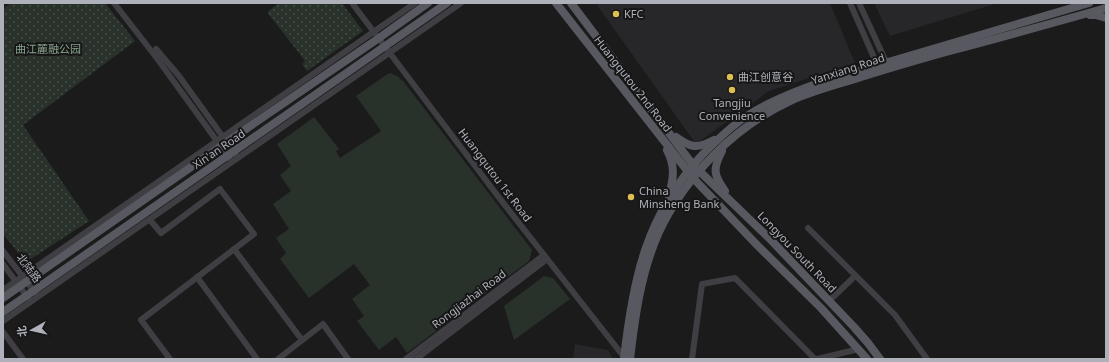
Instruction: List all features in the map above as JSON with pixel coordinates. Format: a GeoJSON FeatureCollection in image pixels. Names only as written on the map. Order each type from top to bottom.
{"type":"FeatureCollection","features":[{"type":"Feature","properties":{"kind":"main road","name":"Xin'an Road"},"geometry":{"type":"LineString","coordinates":[[3,298],[17,284],[222,141],[376,35],[428,3]]}},
{"type":"Feature","properties":{"kind":"main road","name":"Xin'an Road"},"geometry":{"type":"LineString","coordinates":[[3,312],[36,294],[388,50],[448,3]]}},
{"type":"Feature","properties":{"kind":"main road","name":"Huangqutou 2nd Road"},"geometry":{"type":"LineString","coordinates":[[556,3],[662,138],[694,171]]}},
{"type":"Feature","properties":{"kind":"main road","name":"Huangqutou 2nd Road"},"geometry":{"type":"LineString","coordinates":[[570,3],[667,130],[694,171]]}},
{"type":"Feature","properties":{"kind":"main road","name":"Yanxiang Road"},"geometry":{"type":"LineString","coordinates":[[626,358],[645,271],[653,247],[665,220],[694,171],[760,118],[792,100],[883,66],[1081,4],[1089,3]]}},
{"type":"Feature","properties":{"kind":"main road","name":"Yanxiang Road"},"geometry":{"type":"LineString","coordinates":[[626,358],[634,291],[639,267],[654,225],[665,206],[723,134],[754,112],[787,95],[827,80],[1106,8]]}},
{"type":"Feature","properties":{"kind":"main road"},"geometry":{"type":"LineString","coordinates":[[1074,17],[1093,15],[1106,18]]}},
{"type":"Feature","properties":{"kind":"main road"},"geometry":{"type":"LineString","coordinates":[[667,130],[686,144],[692,146],[704,145],[723,134]]}},
{"type":"Feature","properties":{"kind":"main road"},"geometry":{"type":"LineString","coordinates":[[662,138],[671,159],[673,174],[665,206]]}},
{"type":"Feature","properties":{"kind":"main road"},"geometry":{"type":"LineString","coordinates":[[725,146],[716,162],[715,173],[717,180],[732,202]]}},
{"type":"Feature","properties":{"kind":"main road","name":"Longyou South Road"},"geometry":{"type":"LineString","coordinates":[[694,171],[732,202],[829,301],[868,343],[880,359]]}},
{"type":"Feature","properties":{"kind":"main road","name":"Longyou South Road"},"geometry":{"type":"LineString","coordinates":[[694,171],[758,246],[821,308],[867,359]]}},
{"type":"Feature","properties":{"kind":"street"},"geometry":{"type":"LineString","coordinates":[[114,3],[222,141]]}},
{"type":"Feature","properties":{"kind":"street"},"geometry":{"type":"LineString","coordinates":[[36,294],[150,220],[233,157],[179,76],[158,53],[120,3]]}},
{"type":"Feature","properties":{"kind":"street","name":"Huangqutou 1st Road"},"geometry":{"type":"LineString","coordinates":[[352,3],[546,257],[626,358]]}},
{"type":"Feature","properties":{"kind":"street"},"geometry":{"type":"LineString","coordinates":[[376,35],[415,3]]}},
{"type":"Feature","properties":{"kind":"street"},"geometry":{"type":"LineString","coordinates":[[388,50],[461,3]]}},
{"type":"Feature","properties":{"kind":"street"},"geometry":{"type":"LineString","coordinates":[[850,3],[883,66]]}},
{"type":"Feature","properties":{"kind":"street"},"geometry":{"type":"LineString","coordinates":[[859,3],[883,66]]}},
{"type":"Feature","properties":{"kind":"street"},"geometry":{"type":"LineString","coordinates":[[150,220],[161,233],[220,188],[254,234],[141,320],[170,359]]}},
{"type":"Feature","properties":{"kind":"street"},"geometry":{"type":"LineString","coordinates":[[808,228],[895,315],[927,359]]}},
{"type":"Feature","properties":{"kind":"street"},"geometry":{"type":"LineString","coordinates":[[234,249],[302,340]]}},
{"type":"Feature","properties":{"kind":"street","name":"北陆路"},"geometry":{"type":"LineString","coordinates":[[3,251],[36,294]]}},
{"type":"Feature","properties":{"kind":"street","name":"Rongjiazhai Road"},"geometry":{"type":"LineString","coordinates":[[406,359],[546,257]]}},
{"type":"Feature","properties":{"kind":"street","name":"Rongjiazhai Road"},"geometry":{"type":"LineString","coordinates":[[416,359],[546,257]]}},
{"type":"Feature","properties":{"kind":"street","name":"北陆路"},"geometry":{"type":"LineString","coordinates":[[3,264],[28,299]]}},
{"type":"Feature","properties":{"kind":"street"},"geometry":{"type":"LineString","coordinates":[[829,301],[855,276]]}},
{"type":"Feature","properties":{"kind":"street"},"geometry":{"type":"LineString","coordinates":[[197,277],[257,359]]}},
{"type":"Feature","properties":{"kind":"street"},"geometry":{"type":"LineString","coordinates":[[692,359],[702,284],[735,278],[816,359],[859,349]]}},
{"type":"Feature","properties":{"kind":"street"},"geometry":{"type":"LineString","coordinates":[[3,290],[17,284]]}},
{"type":"Feature","properties":{"kind":"street"},"geometry":{"type":"LineString","coordinates":[[3,322],[28,299]]}},
{"type":"Feature","properties":{"kind":"street"},"geometry":{"type":"LineString","coordinates":[[278,359],[323,324],[348,359]]}},
{"type":"Feature","properties":{"kind":"street"},"geometry":{"type":"LineString","coordinates":[[3,332],[23,359]]}},
{"type":"Feature","properties":{"kind":"shaded area","name":"曲江创意谷"},"geometry":{"type":"Polygon","coordinates":[[[600,3],[830,3],[855,63],[769,91],[696,144],[597,5],[600,3]]]}},
{"type":"Feature","properties":{"kind":"shaded area"},"geometry":{"type":"Polygon","coordinates":[[[874,3],[998,3],[890,36],[874,3]]]}},
{"type":"Feature","properties":{"kind":"shaded area"},"geometry":{"type":"Polygon","coordinates":[[[575,344],[608,350],[613,359],[573,359],[575,344]]]}},
{"type":"Feature","properties":{"kind":"green space","name":"曲江麓融公园"},"geometry":{"type":"Polygon","coordinates":[[[11,3],[105,3],[135,41],[23,125],[89,221],[26,262],[3,234],[3,9],[11,3]]]}},
{"type":"Feature","properties":{"kind":"green space"},"geometry":{"type":"Polygon","coordinates":[[[279,3],[342,3],[363,31],[307,71],[302,64],[305,61],[267,12],[279,3]]]}},
{"type":"Feature","properties":{"kind":"green space"},"geometry":{"type":"Polygon","coordinates":[[[390,73],[397,76],[404,82],[532,250],[529,261],[407,353],[396,337],[379,350],[357,321],[364,316],[352,299],[370,285],[354,264],[309,298],[280,259],[286,253],[276,238],[289,229],[273,204],[291,191],[280,175],[291,166],[277,144],[314,117],[339,149],[336,151],[340,158],[381,131],[356,96],[390,73]]]}},
{"type":"Feature","properties":{"kind":"green space"},"geometry":{"type":"Polygon","coordinates":[[[544,276],[553,278],[570,299],[514,340],[504,306],[544,276]]]}},
{"type":"Feature","properties":{"kind":"place","name":"KFC"},"geometry":{"type":"Point","coordinates":[616,14]}},
{"type":"Feature","properties":{"kind":"place","name":"曲江创意谷"},"geometry":{"type":"Point","coordinates":[730,77]}},
{"type":"Feature","properties":{"kind":"place","name":"Tangjiu Convenience"},"geometry":{"type":"Point","coordinates":[732,90]}},
{"type":"Feature","properties":{"kind":"place","name":"China Minsheng Bank"},"geometry":{"type":"Point","coordinates":[631,197]}}]}
